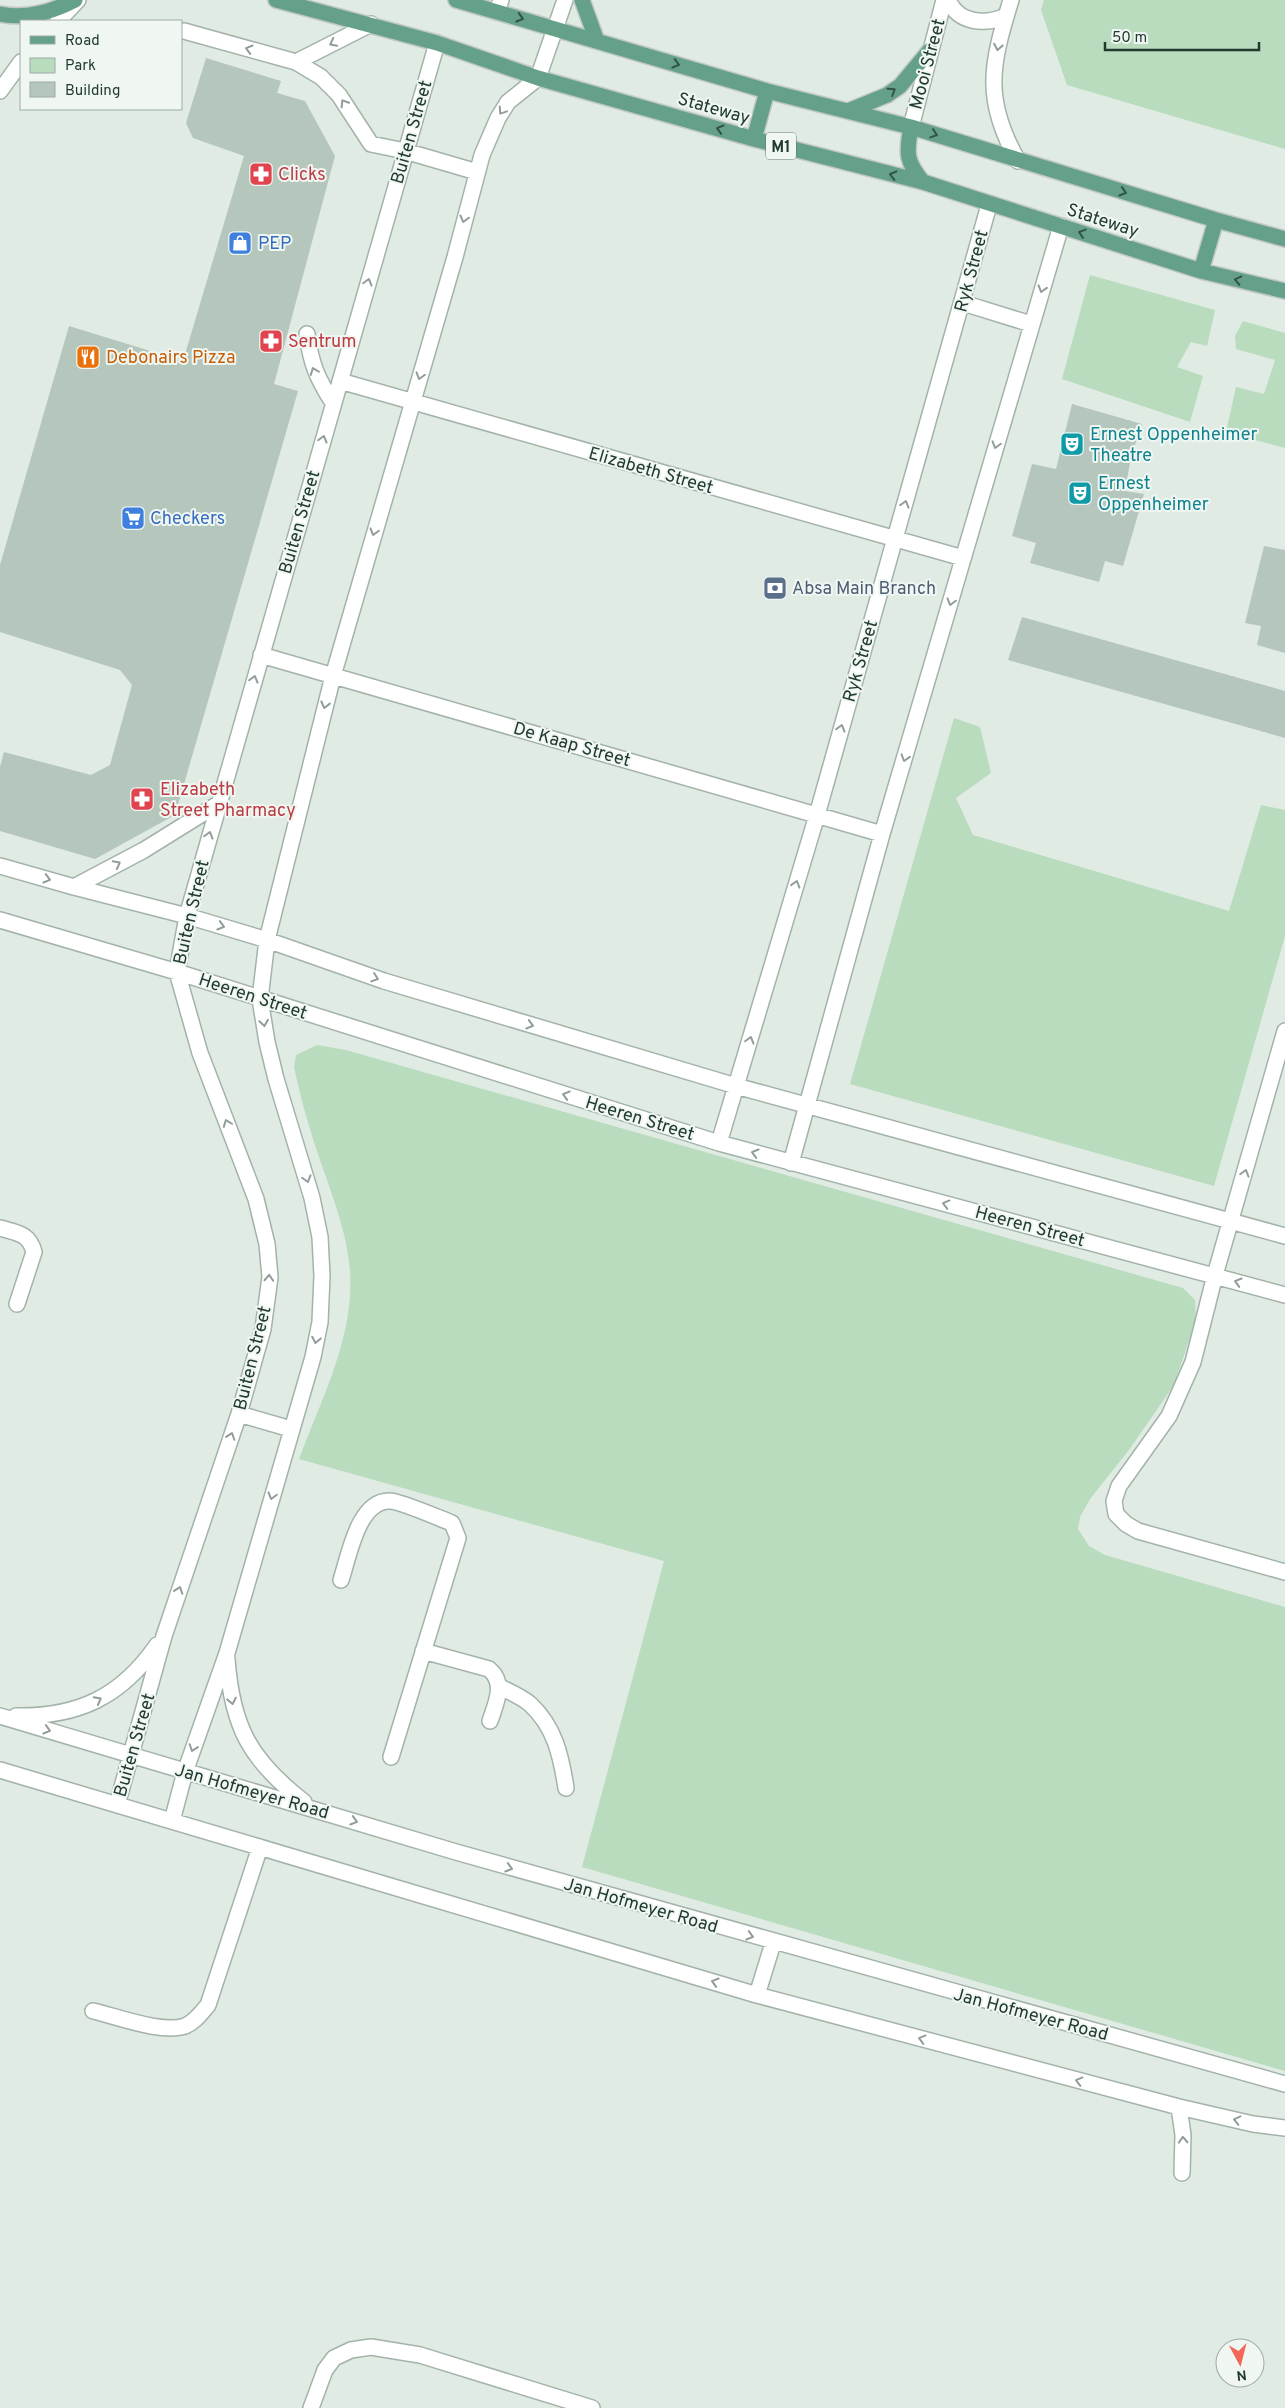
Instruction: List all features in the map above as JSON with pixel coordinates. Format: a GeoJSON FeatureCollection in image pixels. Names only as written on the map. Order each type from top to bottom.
{"type":"FeatureCollection","features":[{"type":"Feature","properties":{"kind":"main road"},"geometry":{"type":"LineString","coordinates":[[0,14],[34,15],[58,9],[76,0]]}},
{"type":"Feature","properties":{"kind":"main road","name":"Stateway"},"geometry":{"type":"LineString","coordinates":[[276,0],[437,43],[538,78],[754,139],[923,182],[989,205],[1201,271],[1285,291]]}},
{"type":"Feature","properties":{"kind":"main road","name":"Stateway"},"geometry":{"type":"LineString","coordinates":[[456,0],[499,6],[556,29],[768,91],[911,127],[1018,161],[1285,239]]}},
{"type":"Feature","properties":{"kind":"main road"},"geometry":{"type":"LineString","coordinates":[[582,0],[597,41]]}},
{"type":"Feature","properties":{"kind":"main road"},"geometry":{"type":"LineString","coordinates":[[848,111],[886,95],[900,86],[930,50]]}},
{"type":"Feature","properties":{"kind":"main road"},"geometry":{"type":"LineString","coordinates":[[754,139],[768,91]]}},
{"type":"Feature","properties":{"kind":"main road"},"geometry":{"type":"LineString","coordinates":[[911,127],[907,156],[911,167],[923,182]]}},
{"type":"Feature","properties":{"kind":"main road"},"geometry":{"type":"LineString","coordinates":[[1201,271],[1216,220]]}},
{"type":"Feature","properties":{"kind":"street"},"geometry":{"type":"LineString","coordinates":[[59,20],[76,0]]}},
{"type":"Feature","properties":{"kind":"street"},"geometry":{"type":"LineString","coordinates":[[172,1821],[185,1772],[226,1653],[313,1357],[320,1322],[322,1276],[320,1237],[312,1198],[276,1079],[260,999],[267,940],[332,676],[488,137],[508,102],[538,78],[565,0]]}},
{"type":"Feature","properties":{"kind":"street","name":"Mooi Street"},"geometry":{"type":"LineString","coordinates":[[911,127],[944,0]]}},
{"type":"Feature","properties":{"kind":"street"},"geometry":{"type":"LineString","coordinates":[[948,0],[959,14],[970,20],[982,22],[1006,16]]}},
{"type":"Feature","properties":{"kind":"street"},"geometry":{"type":"LineString","coordinates":[[1011,0],[998,43],[994,68],[994,99],[1005,137],[1018,161]]}},
{"type":"Feature","properties":{"kind":"street"},"geometry":{"type":"LineString","coordinates":[[296,62],[371,24]]}},
{"type":"Feature","properties":{"kind":"street"},"geometry":{"type":"LineString","coordinates":[[184,31],[296,62],[331,84],[371,144],[405,150],[477,172]]}},
{"type":"Feature","properties":{"kind":"street","name":"Buiten Street"},"geometry":{"type":"LineString","coordinates":[[117,1806],[164,1636],[239,1414],[263,1328],[270,1276],[267,1244],[256,1199],[200,1053],[177,972],[187,916],[437,43]]}},
{"type":"Feature","properties":{"kind":"street"},"geometry":{"type":"LineString","coordinates":[[0,91],[20,63]]}},
{"type":"Feature","properties":{"kind":"street","name":"Ryk Street"},"geometry":{"type":"LineString","coordinates":[[719,1142],[817,814],[989,205]]}},
{"type":"Feature","properties":{"kind":"street"},"geometry":{"type":"LineString","coordinates":[[791,1163],[882,834],[1061,226]]}},
{"type":"Feature","properties":{"kind":"street"},"geometry":{"type":"LineString","coordinates":[[962,303],[1031,324]]}},
{"type":"Feature","properties":{"kind":"street"},"geometry":{"type":"LineString","coordinates":[[307,334],[310,360],[317,377],[334,403]]}},
{"type":"Feature","properties":{"kind":"street","name":"Elizabeth Street"},"geometry":{"type":"LineString","coordinates":[[340,381],[895,540],[964,558]]}},
{"type":"Feature","properties":{"kind":"street","name":"De Kaap Street"},"geometry":{"type":"LineString","coordinates":[[261,655],[882,834]]}},
{"type":"Feature","properties":{"kind":"street"},"geometry":{"type":"LineString","coordinates":[[74,887],[144,850],[218,804]]}},
{"type":"Feature","properties":{"kind":"street"},"geometry":{"type":"LineString","coordinates":[[0,866],[187,916],[267,940],[384,981],[736,1086],[1285,1236]]}},
{"type":"Feature","properties":{"kind":"street","name":"Heeren Street"},"geometry":{"type":"LineString","coordinates":[[0,920],[177,972],[791,1163],[1284,1292]]}},
{"type":"Feature","properties":{"kind":"street"},"geometry":{"type":"LineString","coordinates":[[1285,1031],[1215,1275],[1204,1326],[1182,1391],[1169,1416],[1119,1486],[1114,1500],[1116,1514],[1126,1524],[1138,1530],[1285,1572]]}},
{"type":"Feature","properties":{"kind":"street"},"geometry":{"type":"LineString","coordinates":[[0,1228],[25,1235],[31,1243],[34,1252],[17,1304]]}},
{"type":"Feature","properties":{"kind":"street"},"geometry":{"type":"LineString","coordinates":[[239,1414],[291,1429]]}},
{"type":"Feature","properties":{"kind":"street"},"geometry":{"type":"LineString","coordinates":[[341,1580],[360,1521],[370,1508],[390,1501],[452,1523],[458,1538],[391,1757]]}},
{"type":"Feature","properties":{"kind":"street"},"geometry":{"type":"LineString","coordinates":[[0,1716],[53,1715],[78,1710],[100,1700],[127,1681],[148,1659],[164,1636]]}},
{"type":"Feature","properties":{"kind":"street"},"geometry":{"type":"LineString","coordinates":[[423,1651],[489,1669],[497,1676],[500,1687],[490,1721]]}},
{"type":"Feature","properties":{"kind":"street"},"geometry":{"type":"LineString","coordinates":[[226,1653],[233,1706],[241,1730],[253,1752],[268,1771],[311,1808]]}},
{"type":"Feature","properties":{"kind":"street"},"geometry":{"type":"LineString","coordinates":[[500,1687],[529,1703],[547,1723],[560,1752],[566,1788]]}},
{"type":"Feature","properties":{"kind":"street","name":"Jan Hofmeyer Road"},"geometry":{"type":"LineString","coordinates":[[0,1716],[456,1852],[773,1943],[1285,2084]]}},
{"type":"Feature","properties":{"kind":"street"},"geometry":{"type":"LineString","coordinates":[[0,1770],[757,1995],[1179,2107],[1252,2124],[1285,2128]]}},
{"type":"Feature","properties":{"kind":"street"},"geometry":{"type":"LineString","coordinates":[[93,2010],[163,2028],[184,2026],[198,2018],[208,2005],[260,1847]]}},
{"type":"Feature","properties":{"kind":"street"},"geometry":{"type":"LineString","coordinates":[[757,1995],[773,1943]]}},
{"type":"Feature","properties":{"kind":"street"},"geometry":{"type":"LineString","coordinates":[[1179,2107],[1183,2135],[1182,2173]]}},
{"type":"Feature","properties":{"kind":"street"},"geometry":{"type":"LineString","coordinates":[[311,2408],[325,2370],[334,2358],[352,2350],[371,2347],[420,2355],[592,2408]]}},
{"type":"Feature","properties":{"kind":"green space"},"geometry":{"type":"Polygon","coordinates":[[[1044,0],[1285,0],[1285,149],[1067,85],[1041,10],[1044,0]]]}},
{"type":"Feature","properties":{"kind":"green space"},"geometry":{"type":"Polygon","coordinates":[[[1090,275],[1215,310],[1207,346],[1191,342],[1177,367],[1203,376],[1190,422],[1062,379],[1090,275]]]}},
{"type":"Feature","properties":{"kind":"green space"},"geometry":{"type":"Polygon","coordinates":[[[1243,321],[1285,333],[1285,448],[1226,432],[1236,387],[1264,394],[1275,360],[1236,349],[1235,336],[1243,321]]]}},
{"type":"Feature","properties":{"kind":"green space"},"geometry":{"type":"Polygon","coordinates":[[[954,718],[980,727],[991,773],[956,798],[973,835],[1229,911],[1261,805],[1285,810],[1285,936],[1214,1186],[850,1084],[954,718]]]}},
{"type":"Feature","properties":{"kind":"green space"},"geometry":{"type":"Polygon","coordinates":[[[317,1045],[346,1050],[1183,1288],[1195,1300],[1196,1320],[1174,1385],[1129,1450],[1090,1499],[1080,1517],[1078,1529],[1089,1546],[1105,1555],[1285,1607],[1285,2071],[582,1867],[664,1561],[299,1459],[336,1363],[348,1313],[350,1287],[348,1251],[343,1229],[308,1123],[294,1067],[296,1055],[317,1045]]]}},
{"type":"Feature","properties":{"kind":"building"},"geometry":{"type":"Polygon","coordinates":[[[206,58],[281,81],[277,93],[305,101],[335,156],[274,384],[298,391],[175,815],[95,859],[0,831],[0,767],[4,752],[91,775],[110,765],[132,685],[120,670],[0,632],[0,565],[69,326],[183,361],[244,156],[193,138],[186,123],[206,58]]]}},
{"type":"Feature","properties":{"kind":"building","name":"Ernest Oppenheimer"},"geometry":{"type":"Polygon","coordinates":[[[1072,404],[1142,424],[1131,457],[1125,491],[1144,494],[1123,566],[1105,561],[1099,582],[1030,563],[1036,543],[1012,536],[1032,464],[1056,469],[1072,404]]]}},
{"type":"Feature","properties":{"kind":"building"},"geometry":{"type":"Polygon","coordinates":[[[1264,546],[1285,550],[1285,653],[1257,645],[1261,626],[1245,623],[1264,546]]]}},
{"type":"Feature","properties":{"kind":"building"},"geometry":{"type":"Polygon","coordinates":[[[1022,617],[1285,691],[1285,738],[1008,660],[1022,617]]]}},
{"type":"Feature","properties":{"kind":"place","name":"Clicks"},"geometry":{"type":"Point","coordinates":[261,174]}},
{"type":"Feature","properties":{"kind":"place","name":"PEP"},"geometry":{"type":"Point","coordinates":[240,243]}},
{"type":"Feature","properties":{"kind":"place","name":"Sentrum"},"geometry":{"type":"Point","coordinates":[271,341]}},
{"type":"Feature","properties":{"kind":"place","name":"Debonairs Pizza"},"geometry":{"type":"Point","coordinates":[88,357]}},
{"type":"Feature","properties":{"kind":"place","name":"Ernest Oppenheimer Theatre"},"geometry":{"type":"Point","coordinates":[1072,444]}},
{"type":"Feature","properties":{"kind":"place","name":"Ernest Oppenheimer"},"geometry":{"type":"Point","coordinates":[1080,493]}},
{"type":"Feature","properties":{"kind":"place","name":"Checkers"},"geometry":{"type":"Point","coordinates":[133,518]}},
{"type":"Feature","properties":{"kind":"place","name":"Absa Main Branch"},"geometry":{"type":"Point","coordinates":[775,588]}},
{"type":"Feature","properties":{"kind":"place","name":"Elizabeth Street Pharmacy"},"geometry":{"type":"Point","coordinates":[142,799]}}]}
